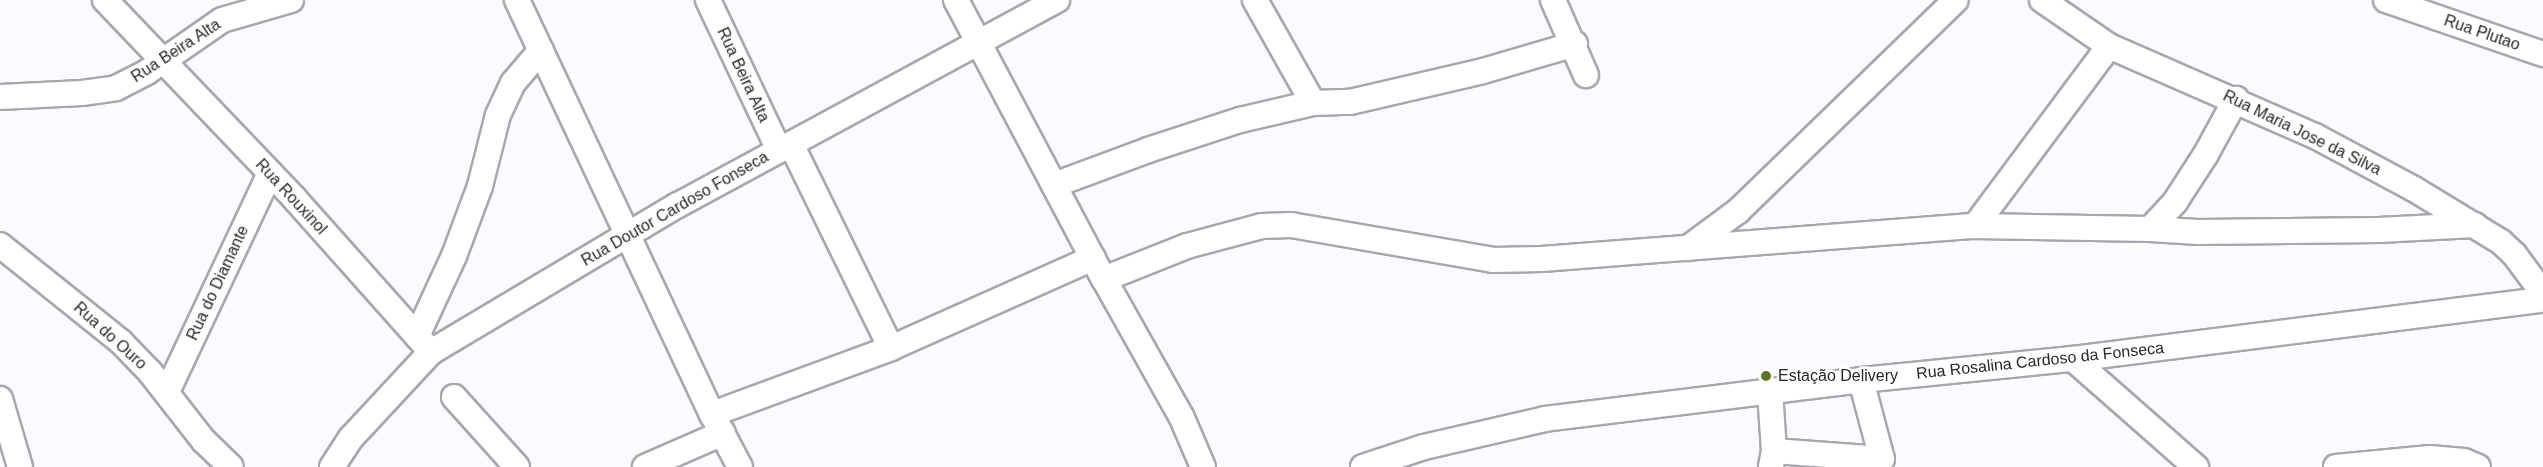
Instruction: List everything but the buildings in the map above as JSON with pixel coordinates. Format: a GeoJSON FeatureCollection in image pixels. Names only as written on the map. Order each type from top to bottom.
{"type":"FeatureCollection","features":[{"type":"Feature","properties":{"kind":"street","name":"Rua Rouxinol"},"geometry":{"type":"LineString","coordinates":[[105,0],[270,173],[424,344]]}},
{"type":"Feature","properties":{"kind":"street","name":"Rua Beira Alta"},"geometry":{"type":"LineString","coordinates":[[708,0],[891,348]]}},
{"type":"Feature","properties":{"kind":"street"},"geometry":{"type":"LineString","coordinates":[[956,0],[1104,279],[1182,418],[1203,467]]}},
{"type":"Feature","properties":{"kind":"street","name":"Rua Doutor Cardoso Fonseca"},"geometry":{"type":"LineString","coordinates":[[332,467],[351,438],[424,344],[1057,0]]}},
{"type":"Feature","properties":{"kind":"street"},"geometry":{"type":"LineString","coordinates":[[1255,0],[1313,104]]}},
{"type":"Feature","properties":{"kind":"street"},"geometry":{"type":"LineString","coordinates":[[1553,0],[1575,45],[1586,75]]}},
{"type":"Feature","properties":{"kind":"street"},"geometry":{"type":"LineString","coordinates":[[1688,248],[1738,211],[1956,0]]}},
{"type":"Feature","properties":{"kind":"street","name":"Rua Maria Jose da Silva"},"geometry":{"type":"LineString","coordinates":[[2042,0],[2109,46],[2236,99],[2315,136],[2475,225],[2514,254],[2543,293]]}},
{"type":"Feature","properties":{"kind":"street","name":"Rua Plutao"},"geometry":{"type":"LineString","coordinates":[[2386,0],[2543,54]]}},
{"type":"Feature","properties":{"kind":"street","name":"Rua Beira Alta"},"geometry":{"type":"LineString","coordinates":[[0,98],[82,93],[116,88],[147,72],[222,20],[283,1]]}},
{"type":"Feature","properties":{"kind":"street"},"geometry":{"type":"LineString","coordinates":[[524,3],[541,50],[627,235],[717,424],[741,467]]}},
{"type":"Feature","properties":{"kind":"street"},"geometry":{"type":"LineString","coordinates":[[1054,185],[1148,150],[1240,120],[1313,104],[1350,102],[1483,71],[1575,45]]}},
{"type":"Feature","properties":{"kind":"street"},"geometry":{"type":"LineString","coordinates":[[1974,226],[2109,46]]}},
{"type":"Feature","properties":{"kind":"street"},"geometry":{"type":"LineString","coordinates":[[424,344],[480,186],[498,115],[513,83],[541,50]]}},
{"type":"Feature","properties":{"kind":"street"},"geometry":{"type":"LineString","coordinates":[[2150,229],[2175,202],[2206,154],[2236,99]]}},
{"type":"Feature","properties":{"kind":"street","name":"Rua do Diamante"},"geometry":{"type":"LineString","coordinates":[[166,392],[270,173]]}},
{"type":"Feature","properties":{"kind":"street"},"geometry":{"type":"LineString","coordinates":[[1104,279],[1187,246],[1262,225],[1291,225],[1493,260],[1974,226],[2198,232],[2379,230],[2475,225]]}},
{"type":"Feature","properties":{"kind":"street","name":"Rua do Ouro"},"geometry":{"type":"LineString","coordinates":[[0,245],[121,342],[166,392],[204,441],[231,467]]}},
{"type":"Feature","properties":{"kind":"street"},"geometry":{"type":"LineString","coordinates":[[645,467],[717,424],[1093,258]]}},
{"type":"Feature","properties":{"kind":"street","name":"Rua Rosalina Cardoso da Fonseca"},"geometry":{"type":"LineString","coordinates":[[1364,467],[1424,447],[1545,419],[1862,380],[2073,359],[2543,300]]}},
{"type":"Feature","properties":{"kind":"street"},"geometry":{"type":"LineString","coordinates":[[2073,359],[2196,467]]}},
{"type":"Feature","properties":{"kind":"street"},"geometry":{"type":"LineString","coordinates":[[1770,392],[1772,459],[1888,463],[1862,380]]}},
{"type":"Feature","properties":{"kind":"street"},"geometry":{"type":"LineString","coordinates":[[454,397],[517,467]]}},
{"type":"Feature","properties":{"kind":"street"},"geometry":{"type":"LineString","coordinates":[[0,399],[20,467]]}},
{"type":"Feature","properties":{"kind":"street"},"geometry":{"type":"LineString","coordinates":[[2336,467],[2430,458],[2464,461],[2478,467]]}},
{"type":"Feature","properties":{"kind":"place","name":"Estação Delivery"},"geometry":{"type":"Point","coordinates":[1766,376]}}]}
